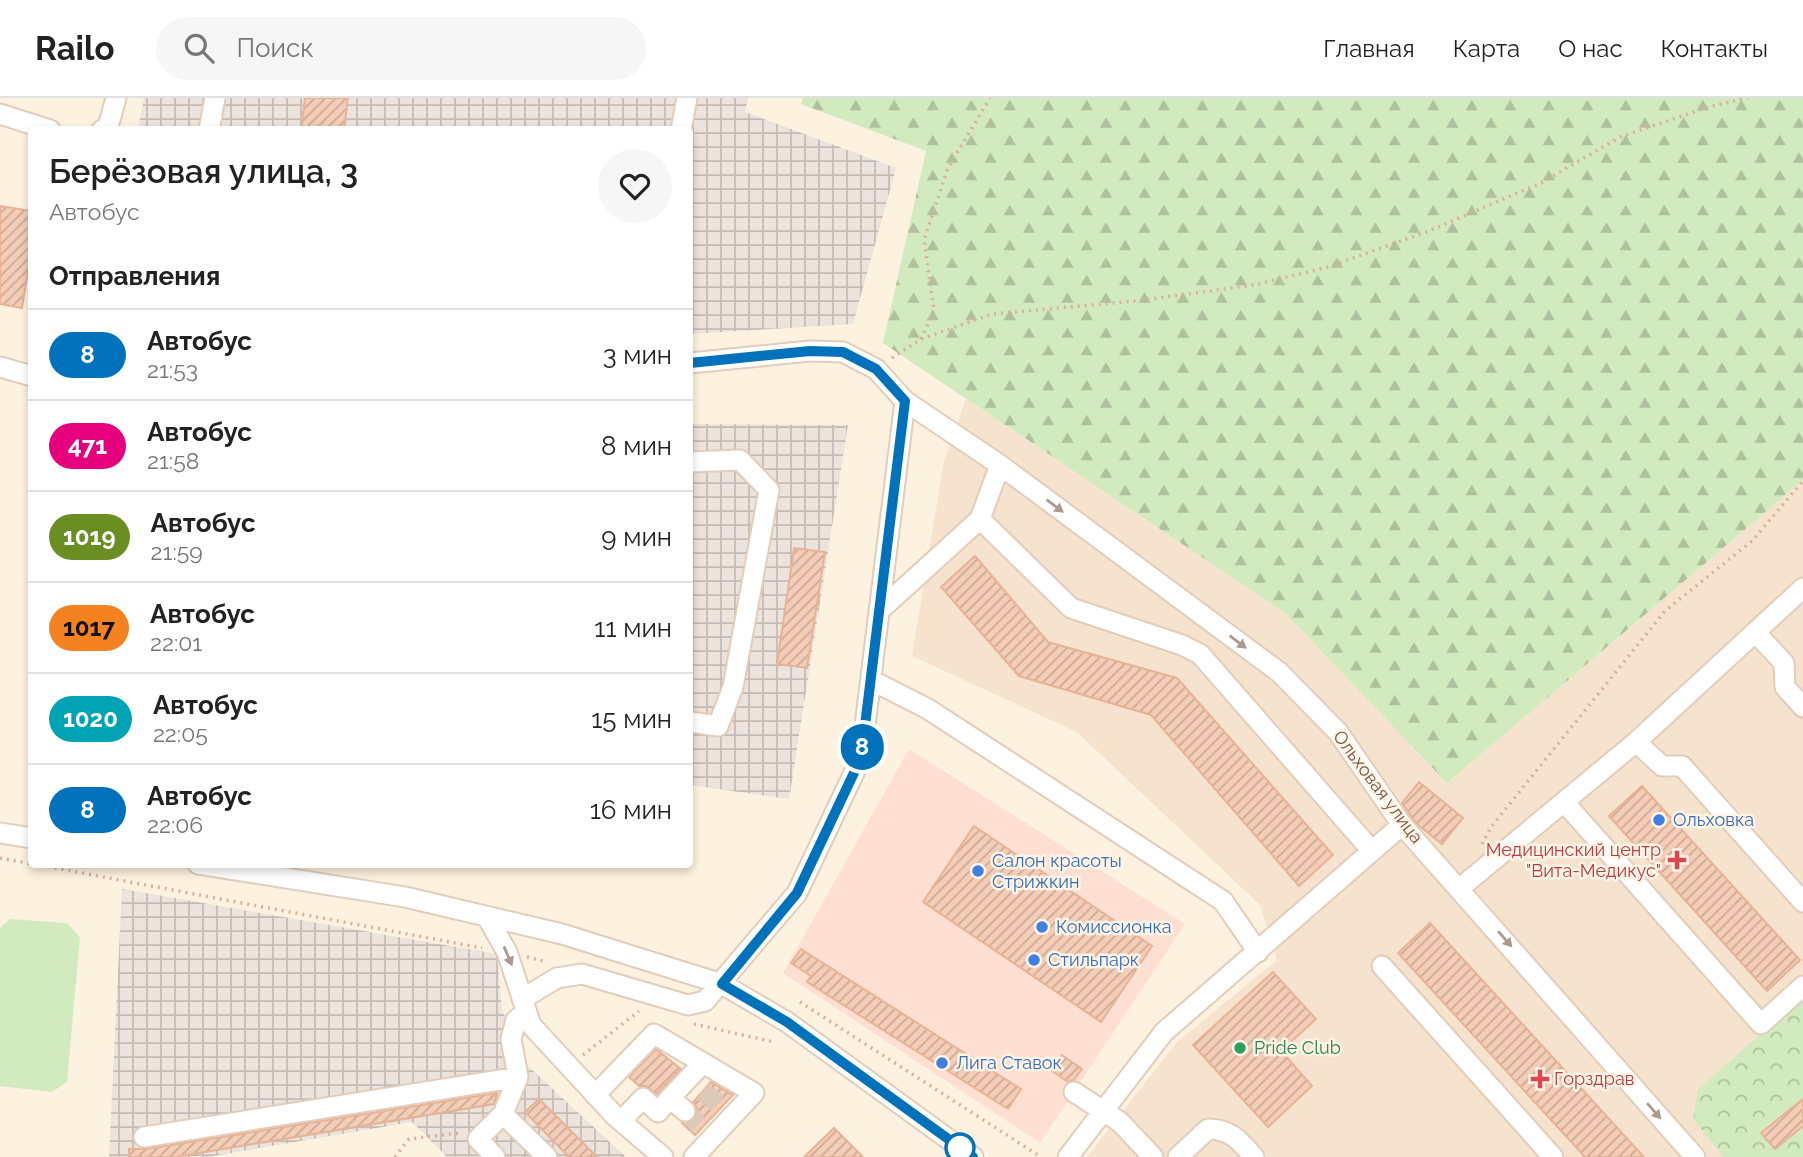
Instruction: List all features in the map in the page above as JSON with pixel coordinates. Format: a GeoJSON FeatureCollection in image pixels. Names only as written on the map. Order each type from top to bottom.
{"type":"FeatureCollection","features":[{"type":"Feature","properties":{"kind":"street"},"geometry":{"type":"LineString","coordinates":[[108,126],[116,98]]}},
{"type":"Feature","properties":{"kind":"street"},"geometry":{"type":"LineString","coordinates":[[210,126],[215,98]]}},
{"type":"Feature","properties":{"kind":"street"},"geometry":{"type":"LineString","coordinates":[[682,126],[687,98]]}},
{"type":"Feature","properties":{"kind":"street"},"geometry":{"type":"LineString","coordinates":[[0,114],[38,126]]}},
{"type":"Feature","properties":{"kind":"street"},"geometry":{"type":"LineString","coordinates":[[693,363],[821,351],[843,352],[876,369]]}},
{"type":"Feature","properties":{"kind":"street"},"geometry":{"type":"LineString","coordinates":[[0,368],[28,375]]}},
{"type":"Feature","properties":{"kind":"street","name":"Ольховая улица"},"geometry":{"type":"LineString","coordinates":[[876,369],[905,401],[1000,466],[1279,673],[1338,732],[1402,825],[1695,1157]]}},
{"type":"Feature","properties":{"kind":"street"},"geometry":{"type":"LineString","coordinates":[[495,1157],[478,1139],[503,1114],[518,1077],[511,1039],[516,1020],[524,1006],[557,978],[582,974],[688,1005],[705,1001],[797,893],[861,758],[905,401]]}},
{"type":"Feature","properties":{"kind":"street"},"geometry":{"type":"LineString","coordinates":[[693,462],[740,460],[769,490],[733,687],[718,726],[693,722]]}},
{"type":"Feature","properties":{"kind":"street"},"geometry":{"type":"LineString","coordinates":[[879,611],[980,519],[1000,466]]}},
{"type":"Feature","properties":{"kind":"street"},"geometry":{"type":"LineString","coordinates":[[980,519],[1071,608],[1182,645],[1200,654],[1372,851]]}},
{"type":"Feature","properties":{"kind":"street"},"geometry":{"type":"LineString","coordinates":[[1460,888],[1636,741],[1803,588]]}},
{"type":"Feature","properties":{"kind":"street"},"geometry":{"type":"LineString","coordinates":[[1755,632],[1784,663],[1785,687],[1803,707]]}},
{"type":"Feature","properties":{"kind":"street"},"geometry":{"type":"LineString","coordinates":[[871,680],[928,709],[1223,901],[1258,952]]}},
{"type":"Feature","properties":{"kind":"street"},"geometry":{"type":"LineString","coordinates":[[1636,741],[1662,766],[1682,765],[1803,902]]}},
{"type":"Feature","properties":{"kind":"street"},"geometry":{"type":"LineString","coordinates":[[1564,802],[1761,1024],[1803,986]]}},
{"type":"Feature","properties":{"kind":"street"},"geometry":{"type":"LineString","coordinates":[[1068,1157],[1164,1032],[1402,825]]}},
{"type":"Feature","properties":{"kind":"street"},"geometry":{"type":"LineString","coordinates":[[0,833],[28,837]]}},
{"type":"Feature","properties":{"kind":"street"},"geometry":{"type":"LineString","coordinates":[[223,868],[405,897],[487,916],[562,934],[722,984],[787,1022],[973,1157]]}},
{"type":"Feature","properties":{"kind":"street"},"geometry":{"type":"LineString","coordinates":[[487,916],[507,952],[531,1025],[595,1095],[663,1157]]}},
{"type":"Feature","properties":{"kind":"street"},"geometry":{"type":"LineString","coordinates":[[1382,966],[1553,1157]]}},
{"type":"Feature","properties":{"kind":"street"},"geometry":{"type":"LineString","coordinates":[[595,1095],[654,1034],[754,1093],[726,1112],[708,1132],[694,1157]]}},
{"type":"Feature","properties":{"kind":"street"},"geometry":{"type":"LineString","coordinates":[[621,1121],[643,1098],[659,1112],[678,1105],[696,1085],[703,1063]]}},
{"type":"Feature","properties":{"kind":"street"},"geometry":{"type":"LineString","coordinates":[[144,1137],[518,1077]]}},
{"type":"Feature","properties":{"kind":"street"},"geometry":{"type":"LineString","coordinates":[[1074,1092],[1119,1122],[1153,1157]]}},
{"type":"Feature","properties":{"kind":"street"},"geometry":{"type":"LineString","coordinates":[[503,1114],[547,1157]]}},
{"type":"Feature","properties":{"kind":"street"},"geometry":{"type":"LineString","coordinates":[[1178,1157],[1208,1129],[1222,1129],[1236,1136],[1254,1157]]}},
{"type":"Feature","properties":{"kind":"path"},"geometry":{"type":"LineString","coordinates":[[921,339],[934,310],[924,240],[948,168],[990,98]]}},
{"type":"Feature","properties":{"kind":"path"},"geometry":{"type":"LineString","coordinates":[[876,369],[921,339],[992,314],[1135,301],[1228,289],[1328,267],[1426,232],[1541,183],[1620,137],[1712,106],[1748,98]]}},
{"type":"Feature","properties":{"kind":"path"},"geometry":{"type":"LineString","coordinates":[[1478,852],[1491,827],[1665,611],[1752,541],[1803,481]]}},
{"type":"Feature","properties":{"kind":"path"},"geometry":{"type":"LineString","coordinates":[[0,858],[28,863]]}},
{"type":"Feature","properties":{"kind":"path"},"geometry":{"type":"LineString","coordinates":[[55,868],[546,960],[557,978]]}},
{"type":"Feature","properties":{"kind":"path"},"geometry":{"type":"LineString","coordinates":[[800,1002],[1041,1157]]}},
{"type":"Feature","properties":{"kind":"path"},"geometry":{"type":"LineString","coordinates":[[627,1007],[639,1011]]}},
{"type":"Feature","properties":{"kind":"path"},"geometry":{"type":"LineString","coordinates":[[693,1024],[774,1042]]}},
{"type":"Feature","properties":{"kind":"path"},"geometry":{"type":"LineString","coordinates":[[395,1157],[408,1139],[459,1133],[468,1127]]}},
{"type":"Feature","properties":{"kind":"shaded area"},"geometry":{"type":"Polygon","coordinates":[[[144,98],[748,98],[745,112],[896,168],[853,324],[693,334],[693,126],[139,126],[144,98]]]}},
{"type":"Feature","properties":{"kind":"shaded area"},"geometry":{"type":"Polygon","coordinates":[[[966,399],[1285,613],[1447,783],[1803,480],[1803,1157],[1087,1157],[1177,1042],[1277,960],[1260,905],[1077,732],[912,656],[944,461],[966,399]]]}},
{"type":"Feature","properties":{"kind":"shaded area"},"geometry":{"type":"Polygon","coordinates":[[[693,424],[848,425],[789,799],[693,785],[693,424]]]}},
{"type":"Feature","properties":{"kind":"shaded area"},"geometry":{"type":"Polygon","coordinates":[[[909,749],[1185,924],[1040,1143],[783,973],[909,749]]]}},
{"type":"Feature","properties":{"kind":"shaded area"},"geometry":{"type":"Polygon","coordinates":[[[122,889],[497,954],[502,1010],[528,1066],[626,1157],[447,1157],[412,1122],[207,1157],[109,1157],[122,889]]]}},
{"type":"Feature","properties":{"kind":"green space"},"geometry":{"type":"Polygon","coordinates":[[[803,98],[1803,98],[1803,480],[1447,783],[1285,613],[883,343],[926,151],[801,104],[803,98]]]}},
{"type":"Feature","properties":{"kind":"green space"},"geometry":{"type":"Polygon","coordinates":[[[10,919],[67,923],[80,937],[67,1082],[52,1092],[0,1086],[0,928],[10,919]]]}},
{"type":"Feature","properties":{"kind":"green space"},"geometry":{"type":"Polygon","coordinates":[[[1803,997],[1803,1157],[1724,1157],[1693,1119],[1698,1089],[1803,997]]]}},
{"type":"Feature","properties":{"kind":"building"},"geometry":{"type":"Polygon","coordinates":[[[305,98],[348,98],[344,126],[302,126],[305,98]]]}},
{"type":"Feature","properties":{"kind":"building"},"geometry":{"type":"Polygon","coordinates":[[[0,206],[28,210],[28,271],[22,308],[0,304],[0,206]]]}},
{"type":"Feature","properties":{"kind":"building"},"geometry":{"type":"Polygon","coordinates":[[[794,548],[825,552],[807,668],[777,664],[794,548]]]}},
{"type":"Feature","properties":{"kind":"building"},"geometry":{"type":"Polygon","coordinates":[[[975,556],[1048,642],[1177,678],[1333,855],[1299,886],[1151,715],[1019,676],[941,587],[975,556]]]}},
{"type":"Feature","properties":{"kind":"building"},"geometry":{"type":"Polygon","coordinates":[[[1419,782],[1463,818],[1442,844],[1416,823],[1402,803],[1419,782]]]}},
{"type":"Feature","properties":{"kind":"building"},"geometry":{"type":"Polygon","coordinates":[[[1642,786],[1800,960],[1767,991],[1609,816],[1642,786]]]}},
{"type":"Feature","properties":{"kind":"building"},"geometry":{"type":"Polygon","coordinates":[[[974,826],[1152,946],[1101,1022],[923,902],[974,826]]]}},
{"type":"Feature","properties":{"kind":"building"},"geometry":{"type":"Polygon","coordinates":[[[1430,923],[1644,1157],[1585,1157],[1398,953],[1430,923]]]}},
{"type":"Feature","properties":{"kind":"building"},"geometry":{"type":"Polygon","coordinates":[[[801,949],[1021,1089],[1008,1109],[807,982],[811,976],[791,963],[801,949]]]}},
{"type":"Feature","properties":{"kind":"building","name":"Pride Club"},"geometry":{"type":"Polygon","coordinates":[[[1273,972],[1316,1019],[1281,1051],[1312,1086],[1268,1127],[1193,1045],[1273,972]]]}},
{"type":"Feature","properties":{"kind":"building"},"geometry":{"type":"Polygon","coordinates":[[[656,1049],[681,1069],[657,1094],[646,1086],[639,1086],[629,1077],[656,1049]]]}},
{"type":"Feature","properties":{"kind":"building"},"geometry":{"type":"Polygon","coordinates":[[[1062,1055],[1082,1069],[1074,1080],[1068,1082],[1052,1071],[1062,1055]]]}},
{"type":"Feature","properties":{"kind":"building"},"geometry":{"type":"Polygon","coordinates":[[[711,1082],[733,1095],[695,1135],[682,1123],[695,1118],[697,1108],[693,1102],[711,1082]]]}},
{"type":"Feature","properties":{"kind":"building"},"geometry":{"type":"Polygon","coordinates":[[[497,1093],[494,1104],[175,1157],[129,1157],[129,1149],[146,1149],[497,1093]]]}},
{"type":"Feature","properties":{"kind":"building"},"geometry":{"type":"Polygon","coordinates":[[[539,1099],[597,1157],[569,1157],[525,1112],[539,1099]]]}},
{"type":"Feature","properties":{"kind":"building"},"geometry":{"type":"Polygon","coordinates":[[[1803,1099],[1803,1126],[1775,1149],[1761,1133],[1803,1099]]]}},
{"type":"Feature","properties":{"kind":"building"},"geometry":{"type":"Polygon","coordinates":[[[834,1128],[863,1157],[804,1157],[834,1128]]]}},
{"type":"Feature","properties":{"kind":"tunnel"},"geometry":{"type":"LineString","coordinates":[[703,1091],[721,1107]]}},
{"type":"Feature","properties":{"kind":"tunnel"},"geometry":{"type":"LineString","coordinates":[[685,1111],[702,1128]]}},
{"type":"Feature","properties":{"kind":"bus line","name":"8"},"geometry":{"type":"LineString","coordinates":[[693,363],[810,351],[843,352],[876,369],[905,401],[861,758],[797,893],[722,984],[787,1022],[973,1157]]}},
{"type":"Feature","properties":{"kind":"place","name":"Ольховка"},"geometry":{"type":"Point","coordinates":[1659,820]}},
{"type":"Feature","properties":{"kind":"place","name":"Медицинский центр \"Вита-Медикус\""},"geometry":{"type":"Point","coordinates":[1677,860]}},
{"type":"Feature","properties":{"kind":"place","name":"Салон красоты Стрижкин"},"geometry":{"type":"Point","coordinates":[978,871]}},
{"type":"Feature","properties":{"kind":"place","name":"Комиссионка"},"geometry":{"type":"Point","coordinates":[1042,927]}},
{"type":"Feature","properties":{"kind":"place","name":"Стильпарк"},"geometry":{"type":"Point","coordinates":[1034,960]}},
{"type":"Feature","properties":{"kind":"place","name":"Pride Club"},"geometry":{"type":"Point","coordinates":[1240,1048]}},
{"type":"Feature","properties":{"kind":"place","name":"Лига Ставок"},"geometry":{"type":"Point","coordinates":[942,1063]}},
{"type":"Feature","properties":{"kind":"place","name":"Горздрав"},"geometry":{"type":"Point","coordinates":[1540,1079]}}]}
